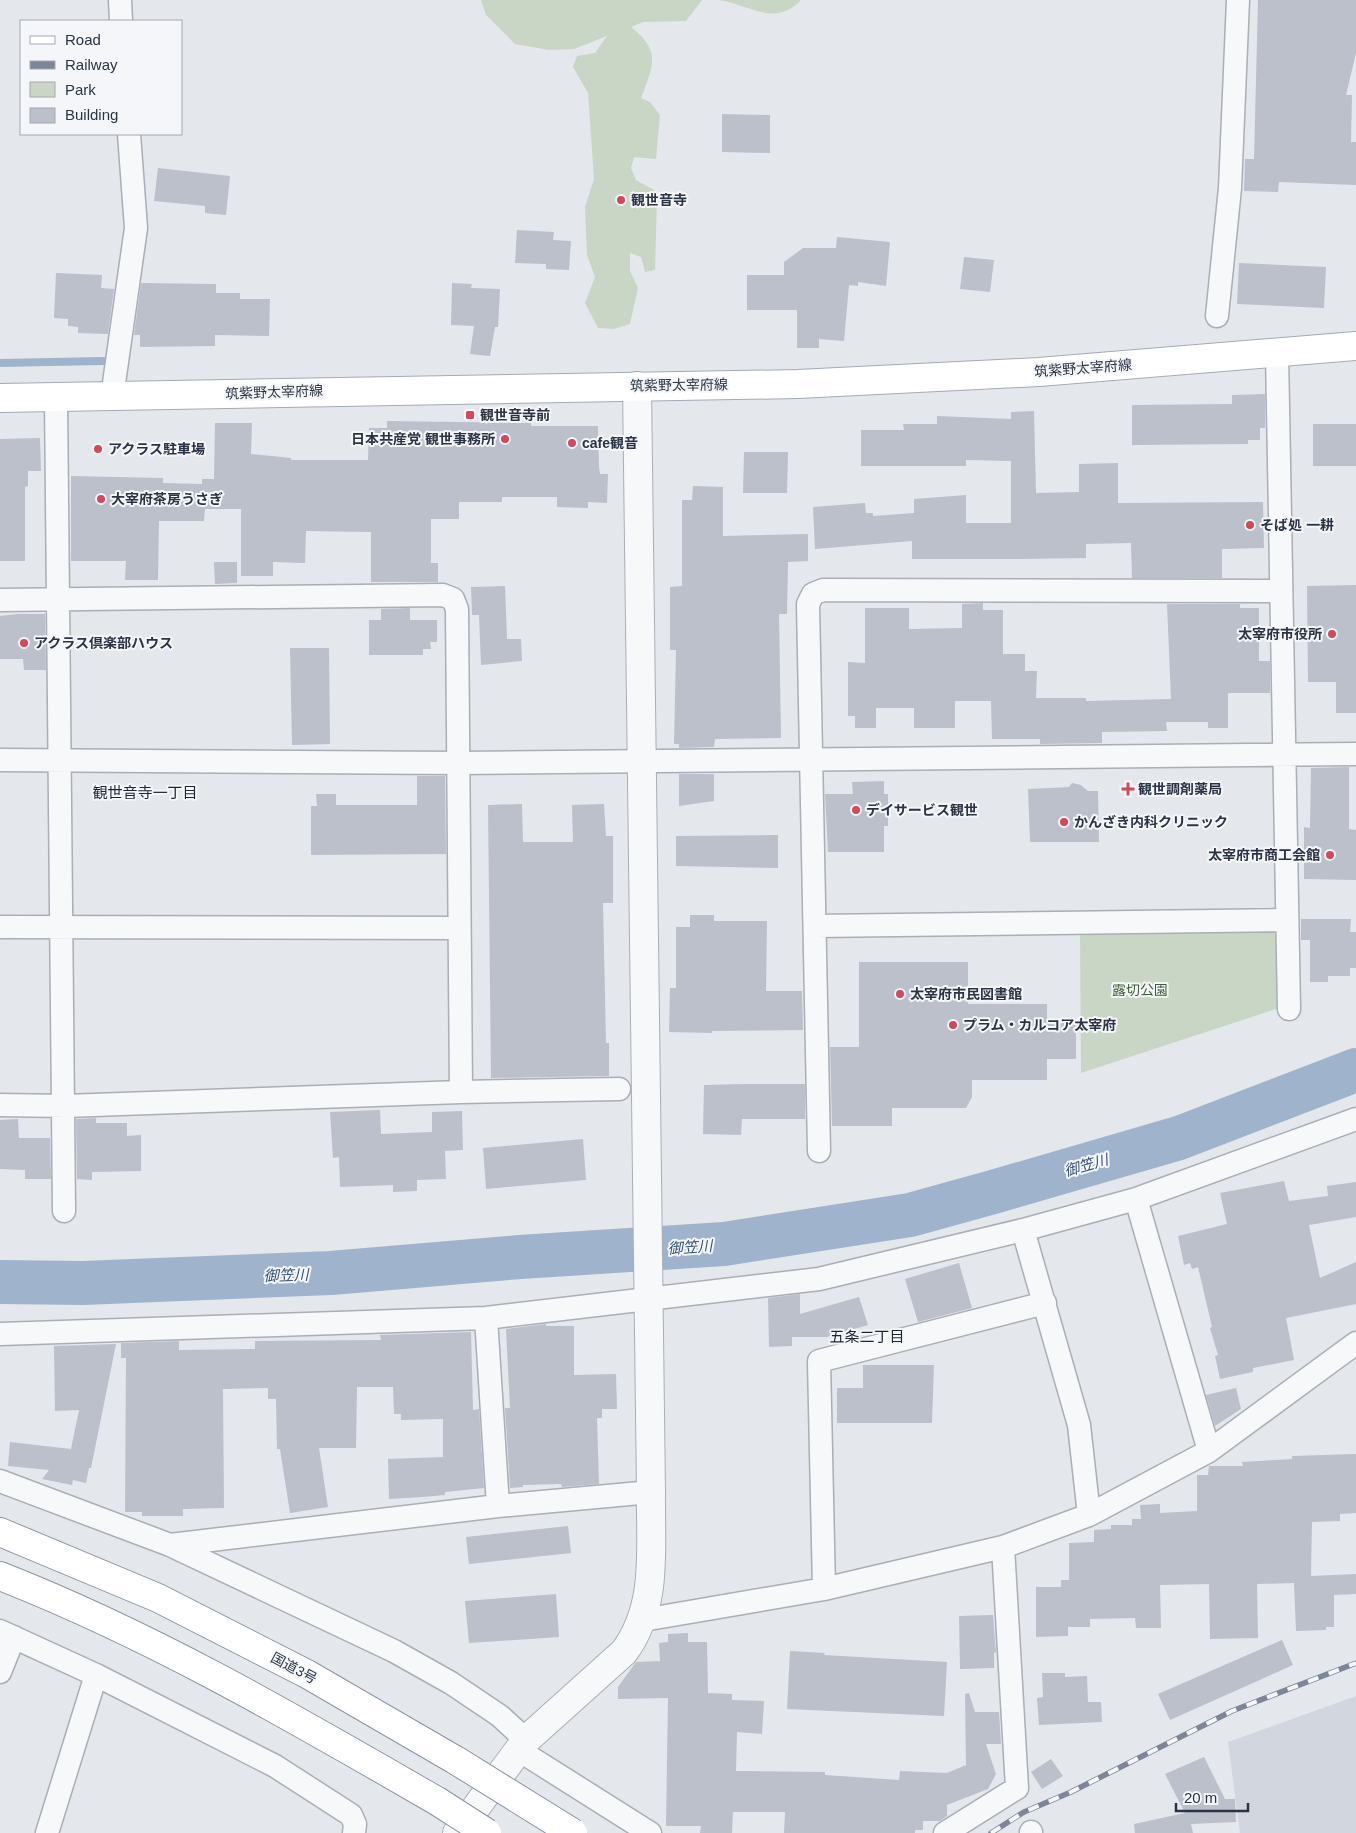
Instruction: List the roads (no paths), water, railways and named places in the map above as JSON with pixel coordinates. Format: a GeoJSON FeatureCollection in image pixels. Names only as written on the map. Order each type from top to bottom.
{"type":"FeatureCollection","features":[{"type":"Feature","properties":{"kind":"main road","name":"筑紫野太宰府線"},"geometry":{"type":"LineString","coordinates":[[0,398],[798,384],[1029,372],[1356,346]]}},
{"type":"Feature","properties":{"kind":"main road","name":"国道3号"},"geometry":{"type":"LineString","coordinates":[[0,1532],[158,1598],[307,1674],[457,1761],[573,1833]]}},
{"type":"Feature","properties":{"kind":"main road"},"geometry":{"type":"LineString","coordinates":[[0,1576],[142,1639],[277,1708],[487,1833]]}},
{"type":"Feature","properties":{"kind":"street"},"geometry":{"type":"LineString","coordinates":[[120,0],[121,20]]}},
{"type":"Feature","properties":{"kind":"street"},"geometry":{"type":"LineString","coordinates":[[1217,316],[1230,188],[1238,0]]}},
{"type":"Feature","properties":{"kind":"street"},"geometry":{"type":"LineString","coordinates":[[112,397],[136,228],[129,135]]}},
{"type":"Feature","properties":{"kind":"street"},"geometry":{"type":"LineString","coordinates":[[1277,353],[1289,1009]]}},
{"type":"Feature","properties":{"kind":"street"},"geometry":{"type":"LineString","coordinates":[[457,1833],[521,1744],[609,1668],[636,1636],[643,1620],[650,1588],[651,1492],[647,1297],[648,1198],[637,386]]}},
{"type":"Feature","properties":{"kind":"street"},"geometry":{"type":"LineString","coordinates":[[56,398],[65,1106],[64,1211]]}},
{"type":"Feature","properties":{"kind":"street"},"geometry":{"type":"LineString","coordinates":[[819,1151],[816,926],[810,760],[808,604],[813,594],[824,590],[1280,591]]}},
{"type":"Feature","properties":{"kind":"street"},"geometry":{"type":"LineString","coordinates":[[0,600],[443,595],[453,599],[457,609],[461,1092]]}},
{"type":"Feature","properties":{"kind":"street"},"geometry":{"type":"LineString","coordinates":[[0,760],[459,763],[1356,754]]}},
{"type":"Feature","properties":{"kind":"street"},"geometry":{"type":"LineString","coordinates":[[816,926],[1287,920]]}},
{"type":"Feature","properties":{"kind":"street"},"geometry":{"type":"LineString","coordinates":[[0,927],[459,928]]}},
{"type":"Feature","properties":{"kind":"street"},"geometry":{"type":"LineString","coordinates":[[0,1105],[65,1106],[461,1092],[619,1089]]}},
{"type":"Feature","properties":{"kind":"street"},"geometry":{"type":"LineString","coordinates":[[0,1334],[486,1318],[647,1297],[819,1279],[1024,1230],[1136,1199],[1356,1119]]}},
{"type":"Feature","properties":{"kind":"street"},"geometry":{"type":"LineString","coordinates":[[1136,1199],[1209,1451]]}},
{"type":"Feature","properties":{"kind":"street"},"geometry":{"type":"LineString","coordinates":[[1024,1230],[1079,1426],[1089,1515]]}},
{"type":"Feature","properties":{"kind":"street"},"geometry":{"type":"LineString","coordinates":[[824,1589],[819,1361],[1045,1304]]}},
{"type":"Feature","properties":{"kind":"street"},"geometry":{"type":"LineString","coordinates":[[486,1318],[498,1506]]}},
{"type":"Feature","properties":{"kind":"street"},"geometry":{"type":"LineString","coordinates":[[643,1620],[824,1589],[1003,1548],[1089,1515],[1209,1451],[1356,1343]]}},
{"type":"Feature","properties":{"kind":"street"},"geometry":{"type":"LineString","coordinates":[[0,1482],[170,1545],[394,1651],[451,1683],[492,1710],[521,1744],[650,1833]]}},
{"type":"Feature","properties":{"kind":"street"},"geometry":{"type":"LineString","coordinates":[[170,1545],[498,1506],[651,1492]]}},
{"type":"Feature","properties":{"kind":"street"},"geometry":{"type":"LineString","coordinates":[[945,1833],[1017,1788],[1003,1548]]}},
{"type":"Feature","properties":{"kind":"street"},"geometry":{"type":"LineString","coordinates":[[0,1672],[7,1634],[96,1676],[275,1766],[350,1815],[354,1824],[354,1833]]}},
{"type":"Feature","properties":{"kind":"street"},"geometry":{"type":"LineString","coordinates":[[47,1833],[96,1676]]}},
{"type":"Feature","properties":{"kind":"waterway"},"geometry":{"type":"LineString","coordinates":[[0,363],[103,361]]}},
{"type":"Feature","properties":{"kind":"waterway","name":"御笠川"},"geometry":{"type":"LineString","coordinates":[[0,1282],[83,1283],[331,1273],[520,1257],[724,1244],[910,1215],[1179,1138],[1356,1070]]}},
{"type":"Feature","properties":{"kind":"railway"},"geometry":{"type":"LineString","coordinates":[[991,1833],[1024,1812],[1071,1792],[1232,1711],[1356,1663]]}},
{"type":"Feature","properties":{"kind":"place","name":"観世音寺"},"geometry":{"type":"Point","coordinates":[621,200]}},
{"type":"Feature","properties":{"kind":"place","name":"観世音寺前"},"geometry":{"type":"Point","coordinates":[470,415]}},
{"type":"Feature","properties":{"kind":"place","name":"日本共産党 観世事務所"},"geometry":{"type":"Point","coordinates":[505,439]}},
{"type":"Feature","properties":{"kind":"place","name":"cafe観音"},"geometry":{"type":"Point","coordinates":[572,443]}},
{"type":"Feature","properties":{"kind":"place","name":"アクラス駐車場"},"geometry":{"type":"Point","coordinates":[98,449]}},
{"type":"Feature","properties":{"kind":"place","name":"大宰府茶房うさぎ"},"geometry":{"type":"Point","coordinates":[101,499]}},
{"type":"Feature","properties":{"kind":"place","name":"そば処 一耕"},"geometry":{"type":"Point","coordinates":[1250,525]}},
{"type":"Feature","properties":{"kind":"place","name":"太宰府市役所"},"geometry":{"type":"Point","coordinates":[1332,634]}},
{"type":"Feature","properties":{"kind":"place","name":"アクラス倶楽部ハウス"},"geometry":{"type":"Point","coordinates":[24,643]}},
{"type":"Feature","properties":{"kind":"place","name":"観世調剤薬局"},"geometry":{"type":"Point","coordinates":[1128,789]}},
{"type":"Feature","properties":{"kind":"place","name":"デイサービス観世"},"geometry":{"type":"Point","coordinates":[856,810]}},
{"type":"Feature","properties":{"kind":"place","name":"かんざき内科クリニック"},"geometry":{"type":"Point","coordinates":[1064,822]}},
{"type":"Feature","properties":{"kind":"place","name":"太宰府市商工会館"},"geometry":{"type":"Point","coordinates":[1330,855]}},
{"type":"Feature","properties":{"kind":"place","name":"太宰府市民図書館"},"geometry":{"type":"Point","coordinates":[900,994]}},
{"type":"Feature","properties":{"kind":"place","name":"プラム・カルコア太宰府"},"geometry":{"type":"Point","coordinates":[953,1025]}},
{"type":"Feature","properties":{"kind":"district","name":"観世音寺一丁目"},"geometry":{"type":"Point","coordinates":[145,792]}},
{"type":"Feature","properties":{"kind":"district","name":"五条二丁目"},"geometry":{"type":"Point","coordinates":[867,1336]}},
{"type":"Feature","properties":{"kind":"park label","name":"露切公園"},"geometry":{"type":"Point","coordinates":[1140,990]}}]}
